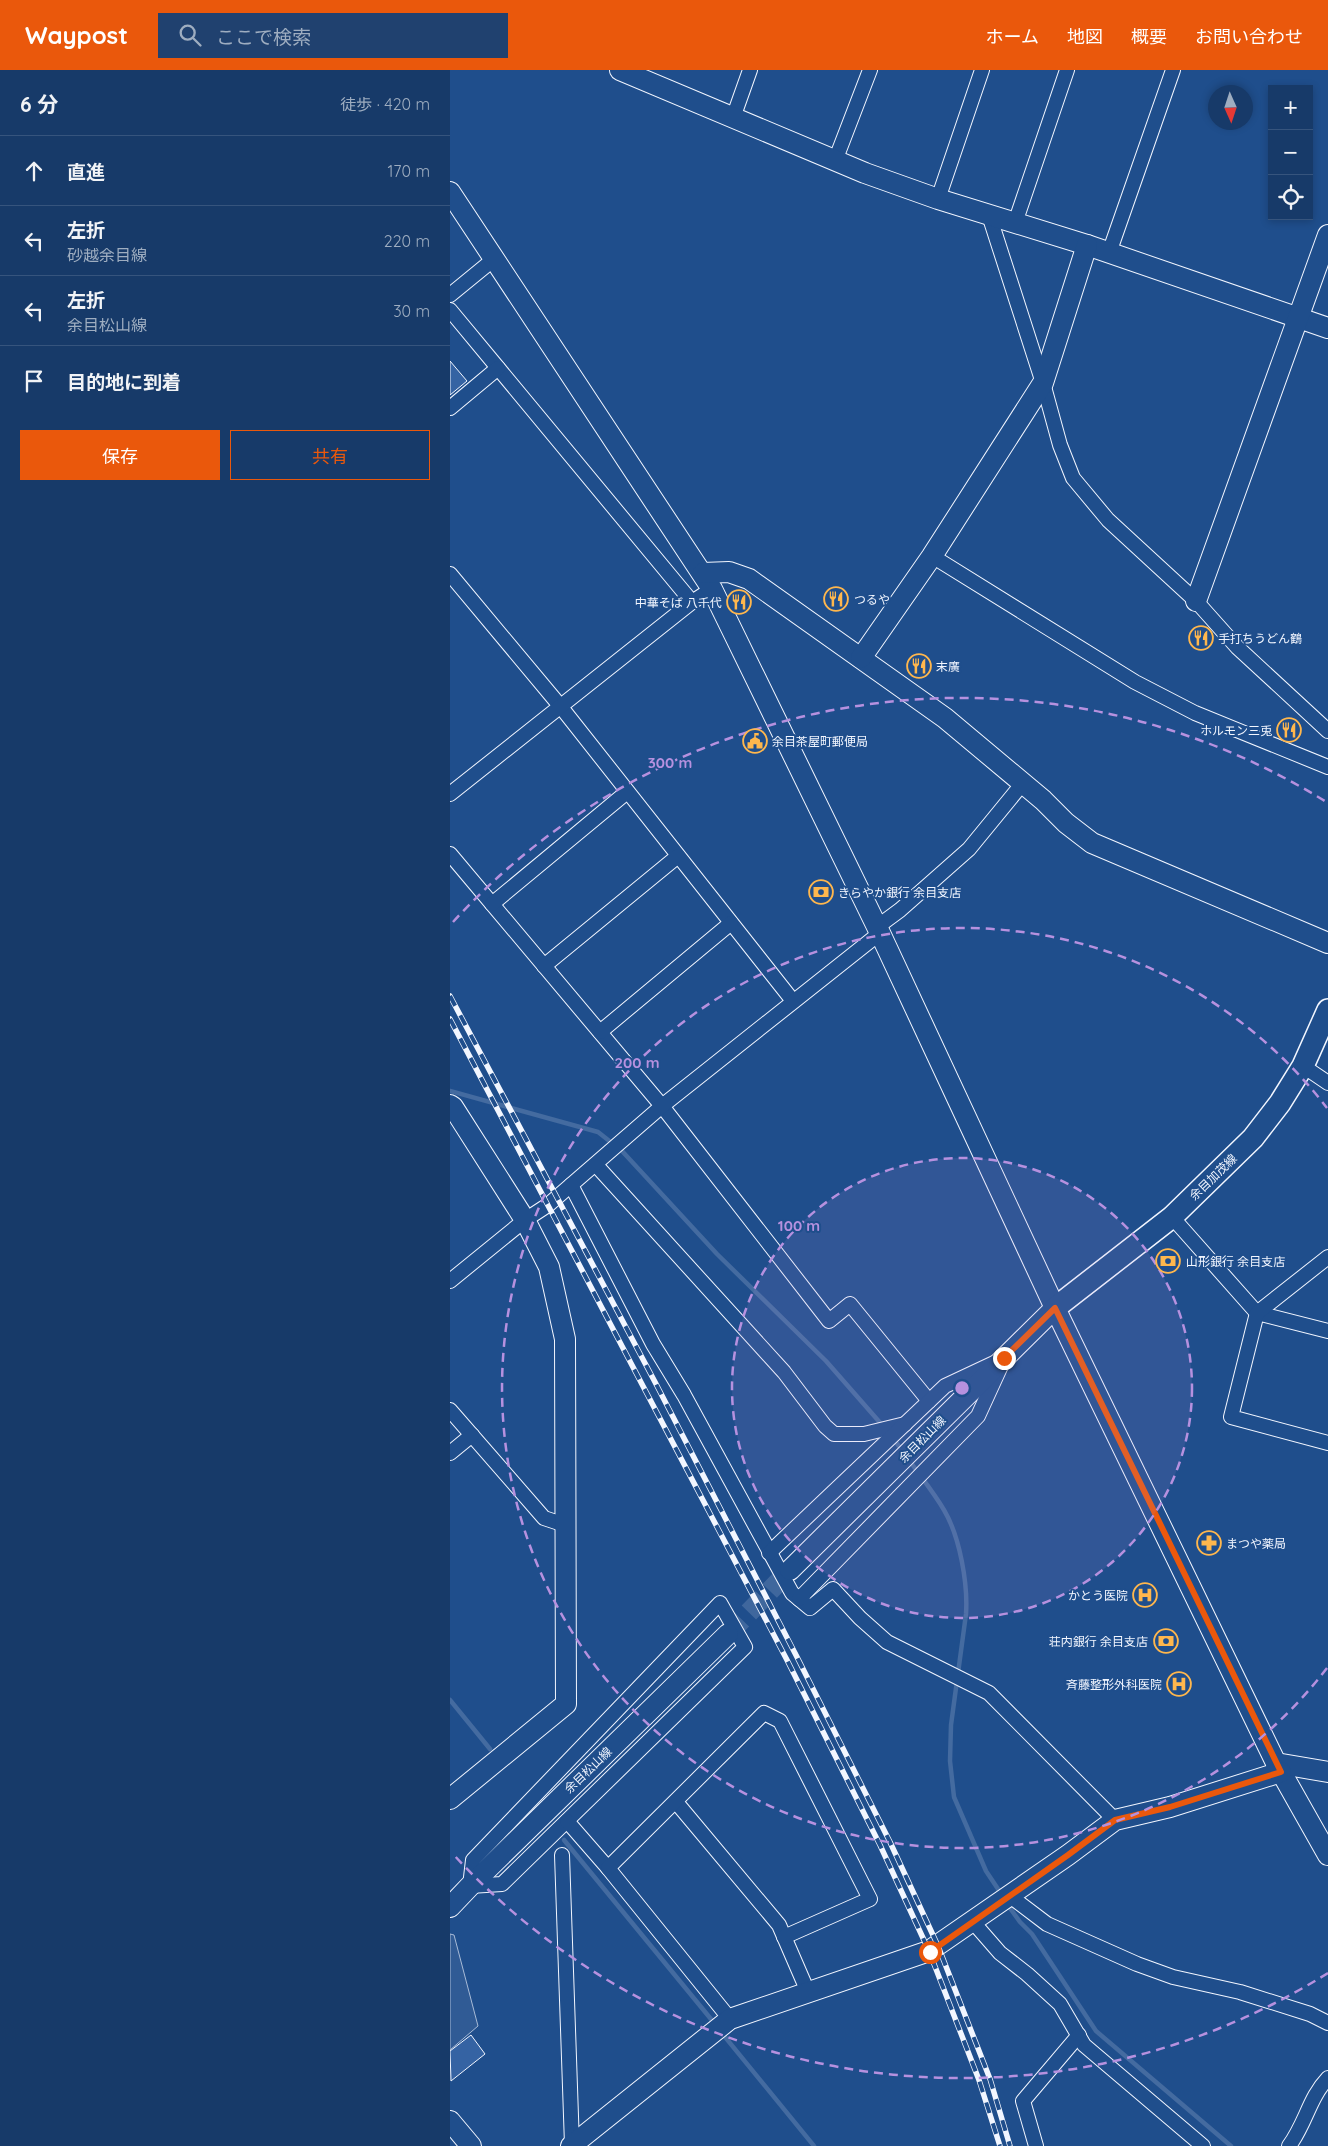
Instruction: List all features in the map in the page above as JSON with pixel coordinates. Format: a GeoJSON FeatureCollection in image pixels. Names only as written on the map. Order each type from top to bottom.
{"type":"FeatureCollection","features":[{"type":"Feature","properties":{"kind":"main road","name":"余目加茂線"},"geometry":{"type":"LineString","coordinates":[[1055,1308],[1172,1217],[1253,1138],[1280,1103],[1303,1066],[1328,1010]]}},
{"type":"Feature","properties":{"kind":"street"},"geometry":{"type":"LineString","coordinates":[[620,70],[835,160],[938,199],[1087,245],[1328,328]]}},
{"type":"Feature","properties":{"kind":"street"},"geometry":{"type":"LineString","coordinates":[[733,118],[750,70]]}},
{"type":"Feature","properties":{"kind":"street"},"geometry":{"type":"LineString","coordinates":[[835,160],[870,70]]}},
{"type":"Feature","properties":{"kind":"street"},"geometry":{"type":"LineString","coordinates":[[938,199],[982,70]]}},
{"type":"Feature","properties":{"kind":"street"},"geometry":{"type":"LineString","coordinates":[[1015,223],[1067,70]]}},
{"type":"Feature","properties":{"kind":"street"},"geometry":{"type":"LineString","coordinates":[[1108,252],[1173,70]]}},
{"type":"Feature","properties":{"kind":"street"},"geometry":{"type":"LineString","coordinates":[[450,192],[707,581],[879,930],[1055,1308],[1279,1768],[1328,1855]]}},
{"type":"Feature","properties":{"kind":"street"},"geometry":{"type":"LineString","coordinates":[[989,215],[1043,382],[1060,445],[1073,478],[1108,520],[1196,601],[1237,648],[1328,731]]}},
{"type":"Feature","properties":{"kind":"street"},"geometry":{"type":"LineString","coordinates":[[1196,601],[1328,235]]}},
{"type":"Feature","properties":{"kind":"street"},"geometry":{"type":"LineString","coordinates":[[861,658],[932,556],[1043,382],[1087,245]]}},
{"type":"Feature","properties":{"kind":"street"},"geometry":{"type":"LineString","coordinates":[[450,294],[494,259]]}},
{"type":"Feature","properties":{"kind":"street"},"geometry":{"type":"LineString","coordinates":[[450,310],[692,602]]}},
{"type":"Feature","properties":{"kind":"street"},"geometry":{"type":"LineString","coordinates":[[450,408],[498,368]]}},
{"type":"Feature","properties":{"kind":"street"},"geometry":{"type":"LineString","coordinates":[[932,556],[1136,682],[1196,713],[1328,767]]}},
{"type":"Feature","properties":{"kind":"street"},"geometry":{"type":"LineString","coordinates":[[450,794],[692,602],[707,581],[729,572],[749,579],[945,718],[1066,823],[1092,843],[1328,943]]}},
{"type":"Feature","properties":{"kind":"street"},"geometry":{"type":"LineString","coordinates":[[450,574],[561,707],[793,1001]]}},
{"type":"Feature","properties":{"kind":"street"},"geometry":{"type":"LineString","coordinates":[[450,1281],[525,1220],[548,1205],[662,1106],[879,930],[969,849],[1023,784]]}},
{"type":"Feature","properties":{"kind":"street"},"geometry":{"type":"LineString","coordinates":[[492,904],[627,792]]}},
{"type":"Feature","properties":{"kind":"street"},"geometry":{"type":"LineString","coordinates":[[450,854],[662,1106],[829,1321],[850,1304],[929,1401]]}},
{"type":"Feature","properties":{"kind":"street"},"geometry":{"type":"LineString","coordinates":[[544,966],[678,856]]}},
{"type":"Feature","properties":{"kind":"street"},"geometry":{"type":"LineString","coordinates":[[600,1032],[731,923]]}},
{"type":"Feature","properties":{"kind":"street"},"geometry":{"type":"LineString","coordinates":[[1303,1066],[1328,1084]]}},
{"type":"Feature","properties":{"kind":"street"},"geometry":{"type":"LineString","coordinates":[[450,1105],[467,1126],[525,1220],[549,1267],[565,1339],[566,1704],[450,1799]]}},
{"type":"Feature","properties":{"kind":"street"},"geometry":{"type":"LineString","coordinates":[[596,1165],[784,1372],[825,1426],[834,1434],[864,1434],[905,1424]]}},
{"type":"Feature","properties":{"kind":"street"},"geometry":{"type":"LineString","coordinates":[[571,1185],[653,1344],[684,1395],[792,1593],[810,1608],[834,1589],[860,1618],[888,1642],[989,1694],[1115,1820]]}},
{"type":"Feature","properties":{"kind":"street"},"geometry":{"type":"LineString","coordinates":[[1172,1217],[1257,1312],[1328,1331]]}},
{"type":"Feature","properties":{"kind":"street"},"geometry":{"type":"LineString","coordinates":[[1328,1257],[1257,1312],[1231,1417],[1328,1443]]}},
{"type":"Feature","properties":{"kind":"street","name":"余目松山線"},"geometry":{"type":"LineString","coordinates":[[790,1570],[1055,1308]]}},
{"type":"Feature","properties":{"kind":"street"},"geometry":{"type":"LineString","coordinates":[[769,1553],[945,1386],[1004,1358]]}},
{"type":"Feature","properties":{"kind":"street"},"geometry":{"type":"LineString","coordinates":[[799,1599],[978,1416],[1004,1358]]}},
{"type":"Feature","properties":{"kind":"street"},"geometry":{"type":"LineString","coordinates":[[450,1410],[544,1518],[565,1525]]}},
{"type":"Feature","properties":{"kind":"street"},"geometry":{"type":"LineString","coordinates":[[450,1453],[472,1435]]}},
{"type":"Feature","properties":{"kind":"street"},"geometry":{"type":"LineString","coordinates":[[720,1604],[745,1647],[502,1884],[470,1886],[473,1860],[720,1604]]}},
{"type":"Feature","properties":{"kind":"street","name":"余目松山線"},"geometry":{"type":"LineString","coordinates":[[450,1907],[728,1634]]}},
{"type":"Feature","properties":{"kind":"street"},"geometry":{"type":"LineString","coordinates":[[608,1868],[764,1713],[780,1721],[870,1899],[784,1937]]}},
{"type":"Feature","properties":{"kind":"street"},"geometry":{"type":"LineString","coordinates":[[572,2145],[730,2019],[930,1952],[1115,1820],[1170,1807],[1279,1768],[1328,1772]]}},
{"type":"Feature","properties":{"kind":"street"},"geometry":{"type":"LineString","coordinates":[[676,1802],[779,1925],[808,1992]]}},
{"type":"Feature","properties":{"kind":"street"},"geometry":{"type":"LineString","coordinates":[[567,1821],[608,1868],[730,2019]]}},
{"type":"Feature","properties":{"kind":"street"},"geometry":{"type":"LineString","coordinates":[[562,1855],[572,2145]]}},
{"type":"Feature","properties":{"kind":"street"},"geometry":{"type":"LineString","coordinates":[[1010,1896],[1047,1924],[1137,1964],[1173,1977],[1240,1992],[1310,2014],[1328,2023]]}},
{"type":"Feature","properties":{"kind":"street"},"geometry":{"type":"LineString","coordinates":[[973,1922],[1000,1953],[1060,2004],[1084,2045],[1203,2146]]}},
{"type":"Feature","properties":{"kind":"street"},"geometry":{"type":"LineString","coordinates":[[1036,2146],[1023,2101],[1079,2035]]}},
{"type":"Feature","properties":{"kind":"street"},"geometry":{"type":"LineString","coordinates":[[1289,2146],[1300,2132],[1315,2093],[1328,2078]]}},
{"type":"Feature","properties":{"kind":"street"},"geometry":{"type":"LineString","coordinates":[[450,2121],[471,2146]]}},
{"type":"Feature","properties":{"kind":"shaded area"},"geometry":{"type":"Polygon","coordinates":[[[450,1934],[454,1935],[478,2026],[450,2050],[450,1934]]]}},
{"type":"Feature","properties":{"kind":"building"},"geometry":{"type":"Polygon","coordinates":[[[450,361],[467,381],[450,395],[450,361]]]}},
{"type":"Feature","properties":{"kind":"building"},"geometry":{"type":"Polygon","coordinates":[[[471,2035],[485,2054],[451,2081],[450,2051],[471,2035]]]}},
{"type":"Feature","properties":{"kind":"waterway"},"geometry":{"type":"LineString","coordinates":[[450,1091],[598,1132],[622,1151],[717,1254],[826,1361],[883,1426]]}},
{"type":"Feature","properties":{"kind":"waterway"},"geometry":{"type":"LineString","coordinates":[[893,1438],[903,1452]]}},
{"type":"Feature","properties":{"kind":"waterway"},"geometry":{"type":"LineString","coordinates":[[909,1460],[932,1491],[950,1521],[962,1561],[966,1589],[966,1614],[951,1725],[950,1761],[954,1797],[986,1871],[1002,1895]]}},
{"type":"Feature","properties":{"kind":"waterway"},"geometry":{"type":"LineString","coordinates":[[450,1700],[490,1749]]}},
{"type":"Feature","properties":{"kind":"waterway"},"geometry":{"type":"LineString","coordinates":[[564,1840],[715,2024]]}},
{"type":"Feature","properties":{"kind":"waterway"},"geometry":{"type":"LineString","coordinates":[[1007,1904],[1020,1922],[1032,1934],[1096,2031],[1231,2146]]}},
{"type":"Feature","properties":{"kind":"waterway"},"geometry":{"type":"LineString","coordinates":[[721,2032],[814,2146]]}},
{"type":"Feature","properties":{"kind":"tunnel"},"geometry":{"type":"LineString","coordinates":[[728,1634],[790,1570]]}},
{"type":"Feature","properties":{"kind":"railway"},"geometry":{"type":"LineString","coordinates":[[450,996],[655,1382],[890,1842],[938,1946],[990,2079],[1010,2146]]}},
{"type":"Feature","properties":{"kind":"railway"},"geometry":{"type":"LineString","coordinates":[[450,1019],[787,1660],[880,1845],[929,1951],[979,2080],[1000,2146]]}},
{"type":"Feature","properties":{"kind":"place","name":"つるや"},"geometry":{"type":"Point","coordinates":[836,599]}},
{"type":"Feature","properties":{"kind":"place","name":"中華そば 八千代"},"geometry":{"type":"Point","coordinates":[739,602]}},
{"type":"Feature","properties":{"kind":"place","name":"手打ちうどん鶴"},"geometry":{"type":"Point","coordinates":[1201,638]}},
{"type":"Feature","properties":{"kind":"place","name":"末廣"},"geometry":{"type":"Point","coordinates":[919,666]}},
{"type":"Feature","properties":{"kind":"place","name":"ホルモン三兎"},"geometry":{"type":"Point","coordinates":[1289,730]}},
{"type":"Feature","properties":{"kind":"place","name":"余目茶屋町郵便局"},"geometry":{"type":"Point","coordinates":[755,741]}},
{"type":"Feature","properties":{"kind":"place","name":"きらやか銀行 余目支店"},"geometry":{"type":"Point","coordinates":[821,892]}},
{"type":"Feature","properties":{"kind":"place","name":"山形銀行 余目支店"},"geometry":{"type":"Point","coordinates":[1168,1261]}},
{"type":"Feature","properties":{"kind":"place","name":"まつや薬局"},"geometry":{"type":"Point","coordinates":[1209,1543]}},
{"type":"Feature","properties":{"kind":"place","name":"かとう医院"},"geometry":{"type":"Point","coordinates":[1145,1595]}},
{"type":"Feature","properties":{"kind":"place","name":"荘内銀行 余目支店"},"geometry":{"type":"Point","coordinates":[1166,1641]}},
{"type":"Feature","properties":{"kind":"place","name":"斉藤整形外科医院"},"geometry":{"type":"Point","coordinates":[1179,1684]}},
{"type":"Feature","properties":{"kind":"route"},"geometry":{"type":"LineString","coordinates":[[930,1952],[1115,1820],[1170,1807],[1281,1772],[1055,1308],[1004,1358]]}}]}
